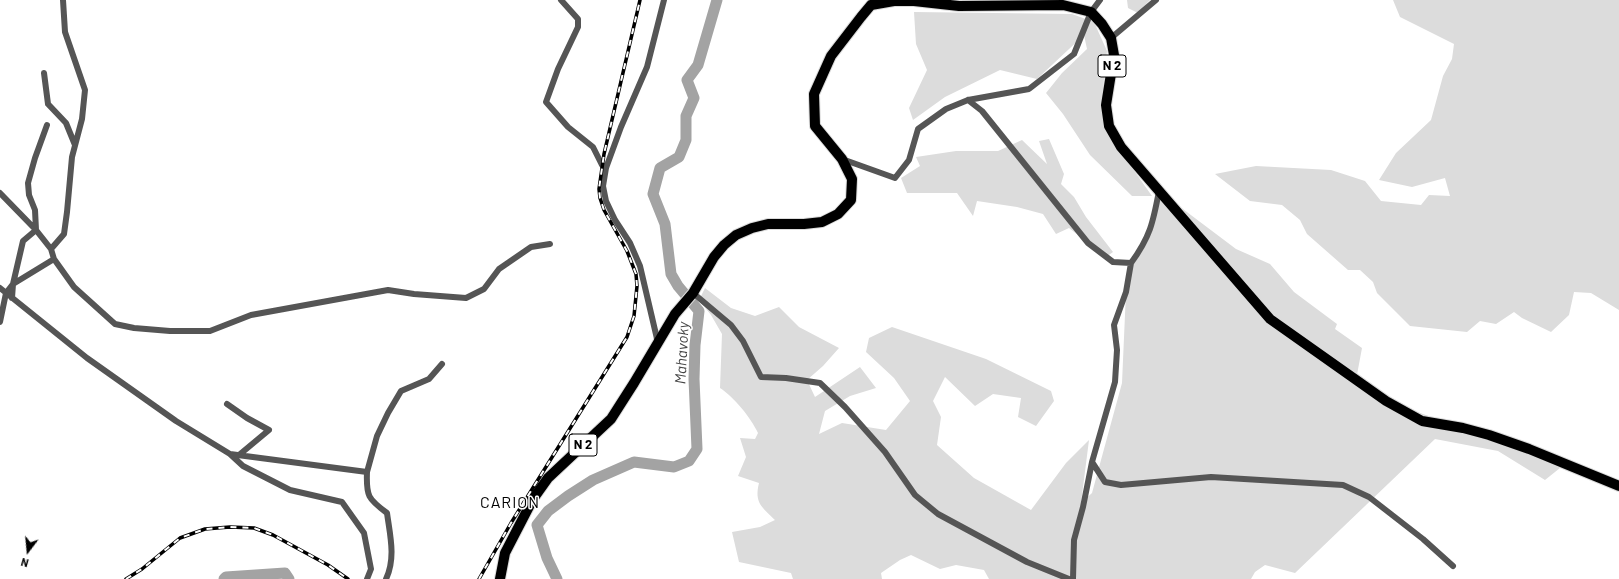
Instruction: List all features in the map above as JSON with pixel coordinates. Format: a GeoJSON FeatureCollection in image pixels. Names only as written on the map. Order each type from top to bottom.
{"type":"FeatureCollection","features":[{"type":"Feature","properties":{"kind":"main road","name":"N 2"},"geometry":{"type":"LineString","coordinates":[[500,579],[505,553],[533,499],[548,478],[611,419],[675,314],[693,293],[714,257],[724,245],[736,235],[752,228],[768,224],[804,224],[822,222],[838,214],[851,200],[852,179],[842,159],[815,126],[814,94],[831,56],[871,5],[894,1],[914,1],[959,6],[1063,5],[1091,12],[1102,24],[1111,38],[1114,55],[1106,105],[1109,126],[1121,147],[1270,319],[1386,401],[1422,421],[1463,428],[1489,435],[1528,449],[1619,486]]}},
{"type":"Feature","properties":{"kind":"street"},"geometry":{"type":"LineString","coordinates":[[51,249],[64,234],[72,157],[82,119],[85,90],[65,32],[63,0]]}},
{"type":"Feature","properties":{"kind":"street"},"geometry":{"type":"LineString","coordinates":[[561,0],[578,19],[578,27],[558,70],[546,102],[568,127],[593,147],[602,165],[606,168]]}},
{"type":"Feature","properties":{"kind":"street"},"geometry":{"type":"LineString","coordinates":[[658,344],[640,266],[630,243],[615,220],[606,201],[603,186],[606,168],[621,127],[647,67],[664,0]]}},
{"type":"Feature","properties":{"kind":"street"},"geometry":{"type":"LineString","coordinates":[[842,159],[895,178],[909,160],[918,129],[946,109],[968,100],[1029,89],[1074,54],[1091,12],[1100,0]]}},
{"type":"Feature","properties":{"kind":"street"},"geometry":{"type":"LineString","coordinates":[[1111,38],[1156,0]]}},
{"type":"Feature","properties":{"kind":"street"},"geometry":{"type":"LineString","coordinates":[[44,73],[48,104],[66,123],[75,144]]}},
{"type":"Feature","properties":{"kind":"street"},"geometry":{"type":"LineString","coordinates":[[968,100],[982,111],[1088,243],[1112,262],[1131,263]]}},
{"type":"Feature","properties":{"kind":"street"},"geometry":{"type":"LineString","coordinates":[[36,230],[35,210],[29,195],[28,183],[47,125]]}},
{"type":"Feature","properties":{"kind":"street"},"geometry":{"type":"LineString","coordinates":[[1073,579],[1074,540],[1083,507],[1092,462],[1115,382],[1117,350],[1114,325],[1126,292],[1131,263],[1143,246],[1154,222],[1159,191]]}},
{"type":"Feature","properties":{"kind":"street"},"geometry":{"type":"LineString","coordinates":[[0,193],[36,230],[51,249],[54,259],[74,287],[114,324],[134,328],[170,331],[210,331],[251,315],[388,290],[414,294],[466,298],[484,289],[499,269],[531,247],[550,244]]}},
{"type":"Feature","properties":{"kind":"street"},"geometry":{"type":"LineString","coordinates":[[12,298],[13,284],[23,241],[36,230]]}},
{"type":"Feature","properties":{"kind":"street"},"geometry":{"type":"LineString","coordinates":[[0,322],[6,293],[13,284],[54,259]]}},
{"type":"Feature","properties":{"kind":"street"},"geometry":{"type":"LineString","coordinates":[[0,288],[100,367],[176,421],[230,454],[243,466],[290,490],[342,502],[364,533],[371,569],[366,579]]}},
{"type":"Feature","properties":{"kind":"street"},"geometry":{"type":"LineString","coordinates":[[693,293],[731,325],[743,341],[761,377],[786,378],[820,383],[885,452],[914,494],[938,514],[1027,562],[1069,579]]}},
{"type":"Feature","properties":{"kind":"street"},"geometry":{"type":"LineString","coordinates":[[386,579],[389,574],[392,547],[387,513],[376,505],[366,491],[367,472],[377,436],[388,412],[401,391],[428,379],[442,364]]}},
{"type":"Feature","properties":{"kind":"street"},"geometry":{"type":"LineString","coordinates":[[227,404],[247,418],[270,430],[238,455]]}},
{"type":"Feature","properties":{"kind":"street"},"geometry":{"type":"LineString","coordinates":[[230,454],[367,472]]}},
{"type":"Feature","properties":{"kind":"street"},"geometry":{"type":"LineString","coordinates":[[1092,462],[1105,482],[1121,485],[1211,477],[1343,485],[1369,497],[1423,539],[1453,566]]}},
{"type":"Feature","properties":{"kind":"shaded area"},"geometry":{"type":"Polygon","coordinates":[[[1127,0],[1150,0],[1138,13],[1128,8],[1127,0]]]}},
{"type":"Feature","properties":{"kind":"shaded area"},"geometry":{"type":"Polygon","coordinates":[[[1393,0],[1619,0],[1619,310],[1591,293],[1574,292],[1569,315],[1551,332],[1522,318],[1514,312],[1496,324],[1480,321],[1467,332],[1410,326],[1377,293],[1373,282],[1360,270],[1348,270],[1307,234],[1300,220],[1282,205],[1250,201],[1215,174],[1256,166],[1331,170],[1365,181],[1381,201],[1421,205],[1429,195],[1450,196],[1445,178],[1412,187],[1379,180],[1396,153],[1431,120],[1443,76],[1452,59],[1454,44],[1400,17],[1393,0]]]}},
{"type":"Feature","properties":{"kind":"shaded area"},"geometry":{"type":"Polygon","coordinates":[[[914,12],[1072,14],[1094,22],[1107,51],[1101,107],[1106,131],[1152,196],[1132,196],[1090,155],[1063,114],[1046,93],[1062,73],[1087,49],[1084,35],[1037,79],[1000,70],[945,97],[913,120],[909,108],[927,70],[916,44],[914,12]]]}},
{"type":"Feature","properties":{"kind":"shaded area"},"geometry":{"type":"Polygon","coordinates":[[[1049,139],[1064,174],[1061,184],[1074,197],[1086,217],[1113,252],[1106,257],[1069,228],[1056,234],[1043,214],[1017,207],[977,201],[973,216],[957,193],[907,193],[901,178],[920,166],[916,157],[956,151],[998,151],[1022,140],[1047,164],[1039,141],[1049,139]]]}},
{"type":"Feature","properties":{"kind":"shaded area"},"geometry":{"type":"Polygon","coordinates":[[[1159,191],[1236,249],[1270,264],[1294,292],[1337,324],[1335,329],[1362,348],[1356,380],[1386,401],[1565,464],[1545,480],[1498,451],[1435,439],[1295,573],[1265,565],[1255,572],[1251,579],[989,579],[984,570],[956,565],[940,569],[911,555],[900,560],[881,573],[882,579],[793,579],[791,573],[739,562],[732,532],[760,527],[775,520],[763,508],[758,500],[759,483],[738,476],[746,457],[740,438],[755,439],[758,433],[742,408],[720,388],[722,334],[711,315],[699,300],[705,288],[731,308],[755,316],[779,307],[799,327],[839,348],[823,366],[807,380],[815,397],[860,367],[876,388],[850,396],[825,411],[819,434],[842,423],[886,430],[910,401],[894,378],[866,352],[869,338],[892,327],[986,359],[1051,391],[1054,401],[1036,426],[1018,417],[1021,398],[993,394],[975,406],[945,377],[933,401],[941,417],[937,445],[974,478],[1031,510],[1066,463],[1089,440],[1081,503],[1092,493],[1122,383],[1126,292],[1131,263],[1154,222],[1159,191]]]}},
{"type":"Feature","properties":{"kind":"waterway","name":"Mahavoky"},"geometry":{"type":"LineString","coordinates":[[557,579],[547,558],[537,525],[548,511],[593,480],[634,462],[674,467],[689,461],[697,449],[694,379],[695,345],[699,311],[678,286],[671,274],[665,224],[653,194],[660,168],[679,157],[686,140],[686,116],[694,98],[687,80],[698,65],[717,0]]}},
{"type":"Feature","properties":{"kind":"waterway","name":"Mahavoky"},"geometry":{"type":"LineString","coordinates":[[224,579],[226,577],[285,573],[289,579]]}},
{"type":"Feature","properties":{"kind":"railway"},"geometry":{"type":"LineString","coordinates":[[479,579],[511,523],[627,337],[634,316],[637,286],[636,274],[627,251],[604,210],[599,189],[604,154],[640,0]]}},
{"type":"Feature","properties":{"kind":"railway"},"geometry":{"type":"LineString","coordinates":[[126,579],[142,569],[180,538],[205,529],[230,527],[254,528],[273,535],[328,565],[348,579]]}},
{"type":"Feature","properties":{"kind":"district","name":"CARION"},"geometry":{"type":"Point","coordinates":[510,503]}}]}
